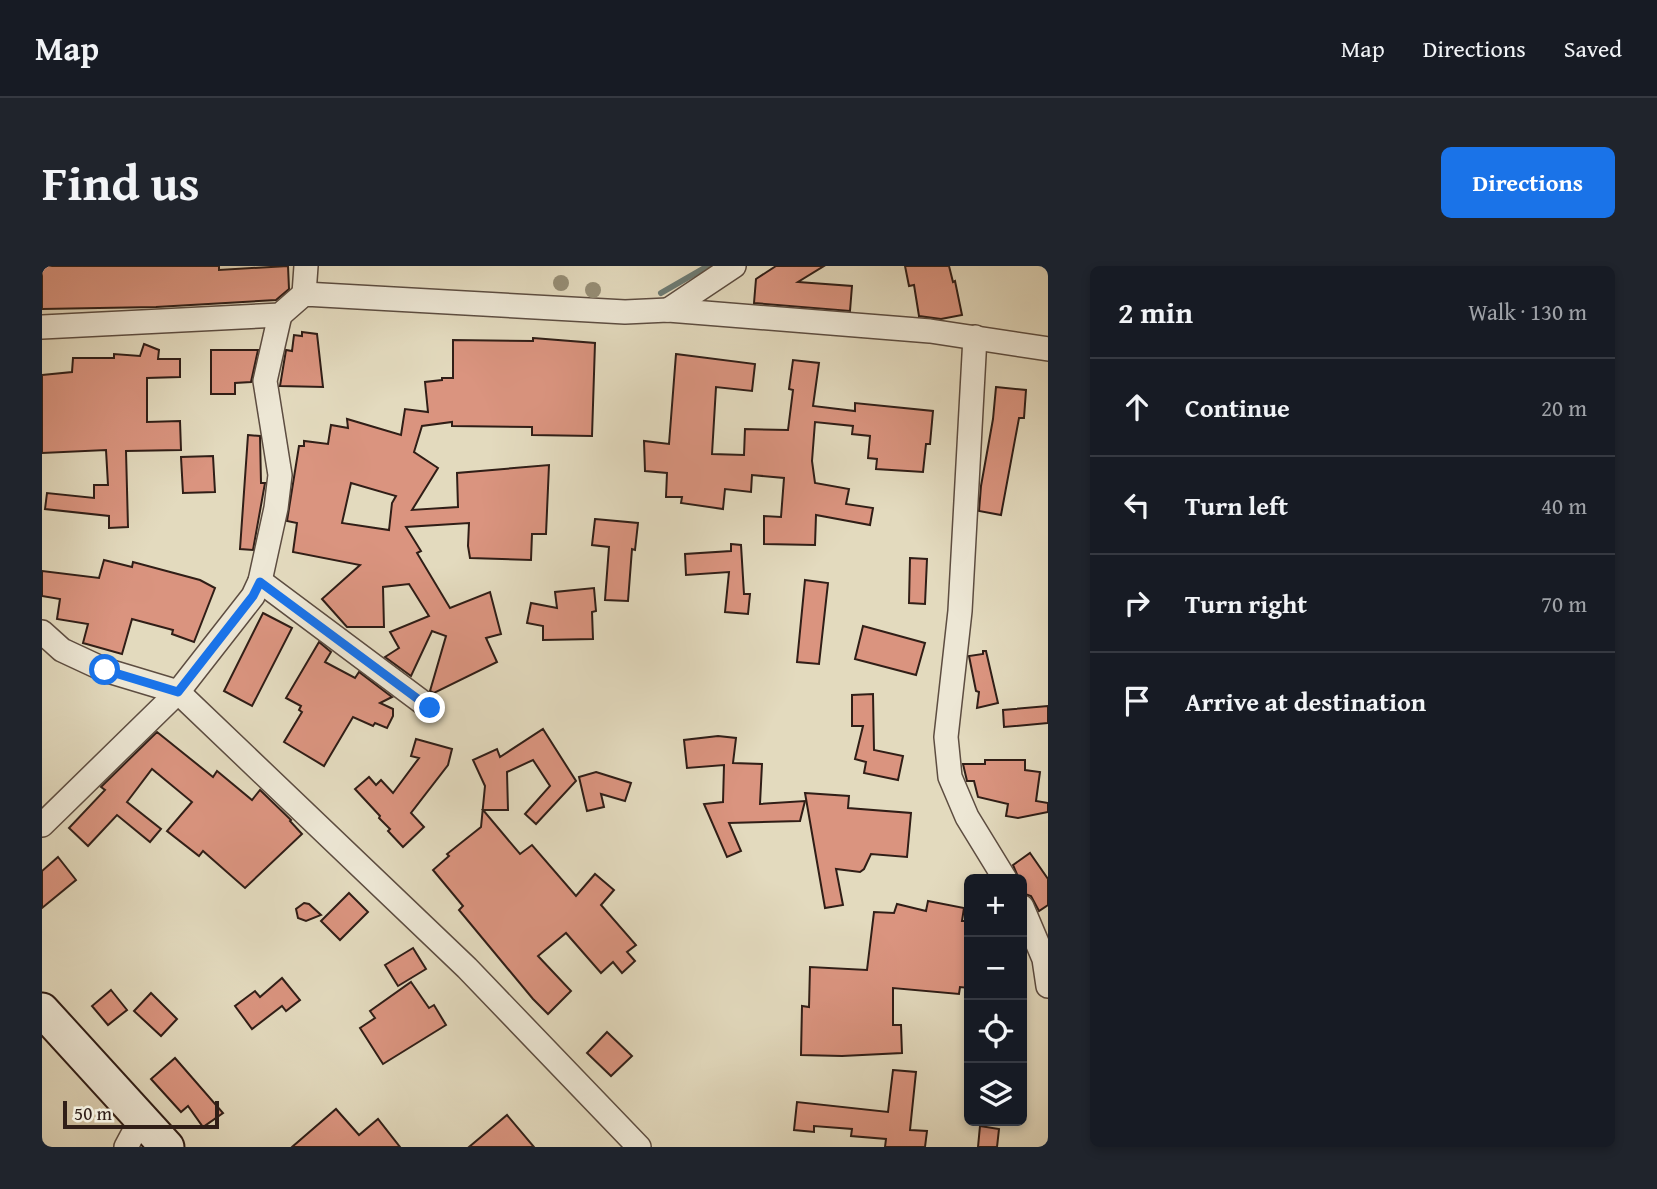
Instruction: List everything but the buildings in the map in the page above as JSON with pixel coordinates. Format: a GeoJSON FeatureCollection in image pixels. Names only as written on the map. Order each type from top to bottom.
{"type":"FeatureCollection","features":[{"type":"Feature","properties":{"kind":"main road"},"geometry":{"type":"LineString","coordinates":[[42,1010],[134,1133],[167,1147]]}},
{"type":"Feature","properties":{"kind":"street"},"geometry":{"type":"LineString","coordinates":[[304,294],[306,266]]}},
{"type":"Feature","properties":{"kind":"street"},"geometry":{"type":"LineString","coordinates":[[668,310],[734,266]]}},
{"type":"Feature","properties":{"kind":"street"},"geometry":{"type":"LineString","coordinates":[[42,327],[280,314],[304,294],[625,312],[668,310],[869,325],[975,337],[1048,349]]}},
{"type":"Feature","properties":{"kind":"street"},"geometry":{"type":"LineString","coordinates":[[42,825],[178,692],[253,596],[260,582],[276,508],[280,475],[265,381],[280,314]]}},
{"type":"Feature","properties":{"kind":"street"},"geometry":{"type":"LineString","coordinates":[[975,337],[960,611],[946,737],[950,777],[967,817],[1002,874]]}},
{"type":"Feature","properties":{"kind":"street"},"geometry":{"type":"LineString","coordinates":[[260,582],[430,708]]}},
{"type":"Feature","properties":{"kind":"street"},"geometry":{"type":"LineString","coordinates":[[42,632],[62,650],[105,670],[178,692],[467,968],[639,1147]]}},
{"type":"Feature","properties":{"kind":"street"},"geometry":{"type":"LineString","coordinates":[[1027,919],[1044,959],[1048,986]]}},
{"type":"Feature","properties":{"kind":"waterway"},"geometry":{"type":"LineString","coordinates":[[661,293],[708,266]]}},
{"type":"Feature","properties":{"kind":"route"},"geometry":{"type":"LineString","coordinates":[[105,670],[178,692],[253,596],[260,582],[430,708]]}}]}
